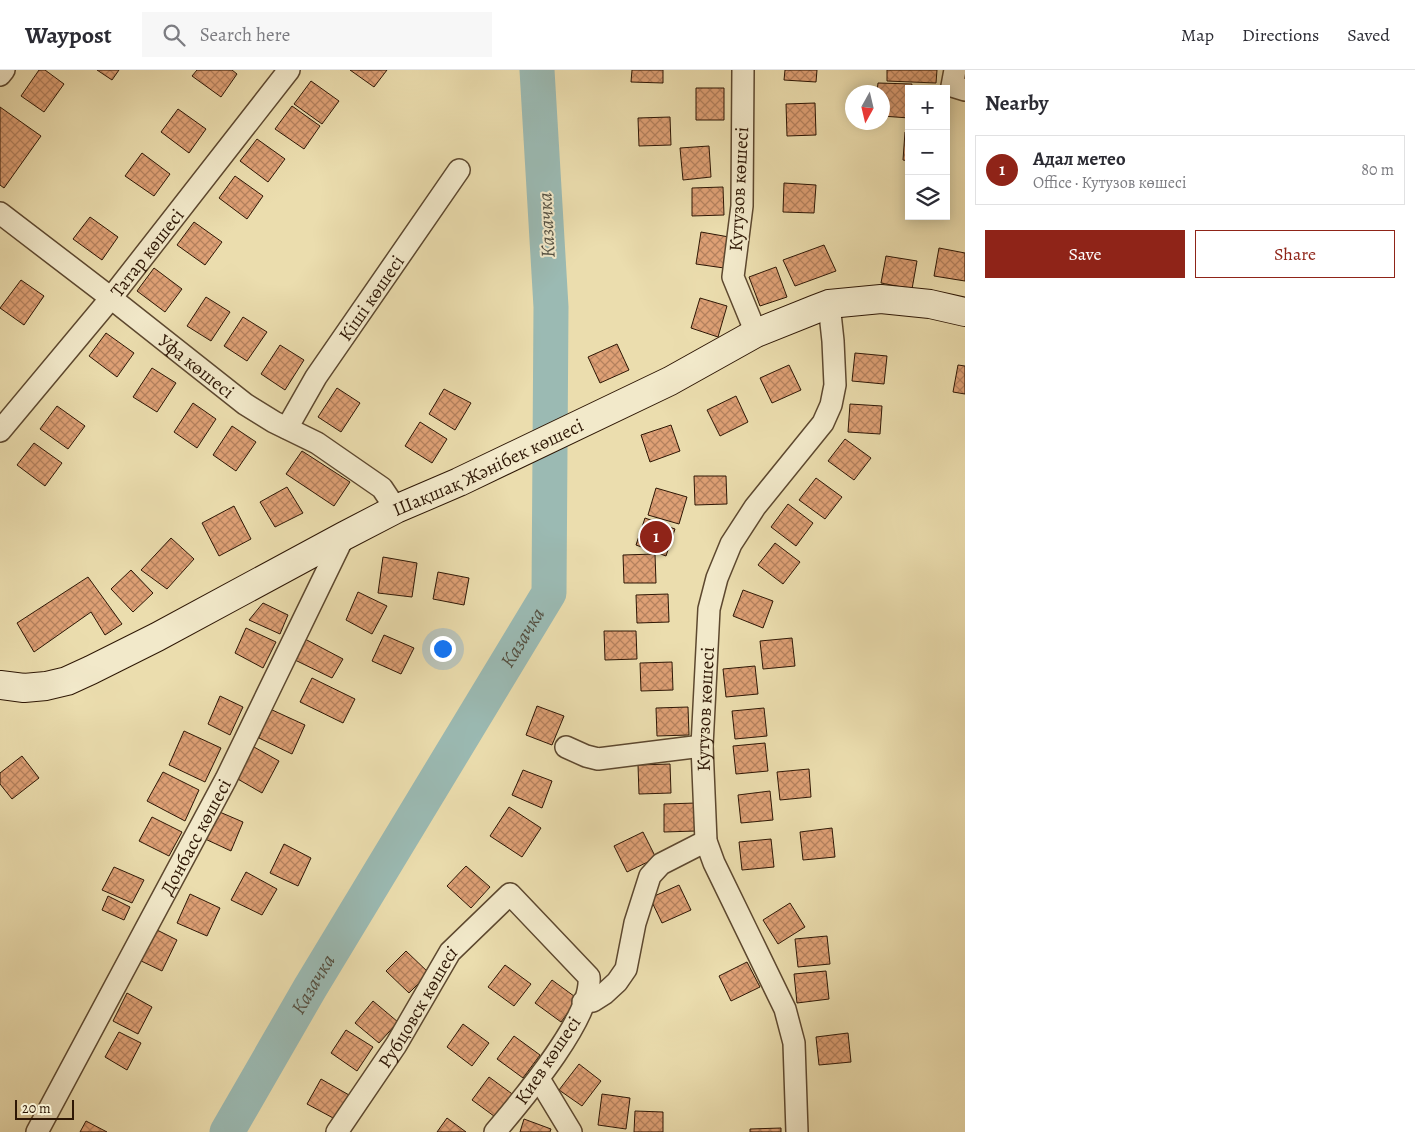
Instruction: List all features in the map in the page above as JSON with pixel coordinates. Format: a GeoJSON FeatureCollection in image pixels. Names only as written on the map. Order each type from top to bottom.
{"type":"FeatureCollection","features":[{"type":"Feature","properties":{"kind":"main road","name":"Шақшақ Жәнібек көшесі"},"geometry":{"type":"LineString","coordinates":[[12,686],[46,686],[67,681],[92,670],[396,509],[479,472],[670,381],[756,333],[829,304],[881,299],[900,300],[930,304],[965,312]]}},
{"type":"Feature","properties":{"kind":"street"},"geometry":{"type":"LineString","coordinates":[[0,75],[4,70]]}},
{"type":"Feature","properties":{"kind":"street","name":"Татар көшесі"},"geometry":{"type":"LineString","coordinates":[[0,431],[111,298],[289,70]]}},
{"type":"Feature","properties":{"kind":"street","name":"Кутузов көшесі"},"geometry":{"type":"LineString","coordinates":[[744,70],[742,206],[733,277],[756,333]]}},
{"type":"Feature","properties":{"kind":"street","name":"Кіші көшесі"},"geometry":{"type":"LineString","coordinates":[[286,428],[316,377],[459,170]]}},
{"type":"Feature","properties":{"kind":"street","name":"Уфа көшесі"},"geometry":{"type":"LineString","coordinates":[[0,214],[111,298],[245,404],[286,428],[317,442],[382,488],[396,509]]}},
{"type":"Feature","properties":{"kind":"street","name":"Кутузов көшесі"},"geometry":{"type":"LineString","coordinates":[[797,1132],[794,1043],[785,1009],[714,863],[706,841],[702,746],[709,609],[716,578],[731,544],[755,508],[823,423],[830,406],[835,385],[834,342],[829,304]]}},
{"type":"Feature","properties":{"kind":"street","name":"Донбасс көшесі"},"geometry":{"type":"LineString","coordinates":[[38,1132],[226,779],[344,536]]}},
{"type":"Feature","properties":{"kind":"street"},"geometry":{"type":"LineString","coordinates":[[566,746],[586,756],[598,759],[702,746]]}},
{"type":"Feature","properties":{"kind":"street"},"geometry":{"type":"LineString","coordinates":[[583,1002],[593,1000],[604,994],[617,982],[626,969],[634,923],[650,876],[661,864],[706,841]]}},
{"type":"Feature","properties":{"kind":"street","name":"Киев көшесі"},"geometry":{"type":"LineString","coordinates":[[495,1132],[539,1079],[576,1022],[590,985],[589,976],[510,894]]}},
{"type":"Feature","properties":{"kind":"street","name":"Рубцовск көшесі"},"geometry":{"type":"LineString","coordinates":[[337,1132],[396,1045],[450,952],[510,894]]}},
{"type":"Feature","properties":{"kind":"street"},"geometry":{"type":"LineString","coordinates":[[539,1079],[571,1132]]}},
{"type":"Feature","properties":{"kind":"building"},"geometry":{"type":"Polygon","coordinates":[[[39,70],[45,70],[64,84],[44,112],[21,96],[39,70]]]}},
{"type":"Feature","properties":{"kind":"building"},"geometry":{"type":"Polygon","coordinates":[[[97,70],[119,70],[112,80],[97,70]]]}},
{"type":"Feature","properties":{"kind":"building"},"geometry":{"type":"Polygon","coordinates":[[[197,70],[232,70],[237,74],[221,97],[192,76],[197,70]]]}},
{"type":"Feature","properties":{"kind":"building"},"geometry":{"type":"Polygon","coordinates":[[[350,70],[387,70],[374,87],[350,70]]]}},
{"type":"Feature","properties":{"kind":"building"},"geometry":{"type":"Polygon","coordinates":[[[632,70],[663,70],[663,83],[631,82],[632,70]]]}},
{"type":"Feature","properties":{"kind":"building"},"geometry":{"type":"Polygon","coordinates":[[[785,70],[817,70],[816,82],[784,80],[785,70]]]}},
{"type":"Feature","properties":{"kind":"building"},"geometry":{"type":"Polygon","coordinates":[[[887,70],[937,70],[936,83],[887,81],[887,70]]]}},
{"type":"Feature","properties":{"kind":"building"},"geometry":{"type":"Polygon","coordinates":[[[311,81],[339,101],[322,124],[294,104],[311,81]]]}},
{"type":"Feature","properties":{"kind":"building"},"geometry":{"type":"Polygon","coordinates":[[[878,83],[912,84],[905,85],[905,118],[890,117],[890,85],[878,85],[878,83]]]}},
{"type":"Feature","properties":{"kind":"building"},"geometry":{"type":"Polygon","coordinates":[[[696,88],[724,88],[724,120],[696,120],[696,88]]]}},
{"type":"Feature","properties":{"kind":"building"},"geometry":{"type":"Polygon","coordinates":[[[815,103],[816,135],[787,136],[786,104],[815,103]]]}},
{"type":"Feature","properties":{"kind":"building"},"geometry":{"type":"Polygon","coordinates":[[[292,106],[320,126],[304,149],[275,129],[292,106]]]}},
{"type":"Feature","properties":{"kind":"building"},"geometry":{"type":"Polygon","coordinates":[[[0,107],[41,136],[4,188],[0,185],[0,107]]]}},
{"type":"Feature","properties":{"kind":"building"},"geometry":{"type":"Polygon","coordinates":[[[178,109],[206,129],[189,153],[161,132],[178,109]]]}},
{"type":"Feature","properties":{"kind":"building"},"geometry":{"type":"Polygon","coordinates":[[[670,117],[671,145],[639,146],[638,118],[670,117]]]}},
{"type":"Feature","properties":{"kind":"building"},"geometry":{"type":"Polygon","coordinates":[[[905,132],[905,160],[903,160],[905,132]]]}},
{"type":"Feature","properties":{"kind":"building"},"geometry":{"type":"Polygon","coordinates":[[[257,139],[285,159],[268,182],[240,161],[257,139]]]}},
{"type":"Feature","properties":{"kind":"building"},"geometry":{"type":"Polygon","coordinates":[[[709,146],[711,177],[683,180],[680,148],[709,146]]]}},
{"type":"Feature","properties":{"kind":"building"},"geometry":{"type":"Polygon","coordinates":[[[142,153],[170,174],[154,196],[125,176],[142,153]]]}},
{"type":"Feature","properties":{"kind":"building"},"geometry":{"type":"Polygon","coordinates":[[[235,176],[263,196],[247,219],[219,198],[235,176]]]}},
{"type":"Feature","properties":{"kind":"building"},"geometry":{"type":"Polygon","coordinates":[[[784,183],[816,185],[814,213],[783,212],[784,183]]]}},
{"type":"Feature","properties":{"kind":"building"},"geometry":{"type":"Polygon","coordinates":[[[723,187],[724,215],[692,216],[692,188],[723,187]]]}},
{"type":"Feature","properties":{"kind":"building"},"geometry":{"type":"Polygon","coordinates":[[[90,217],[118,237],[102,260],[73,239],[90,217]]]}},
{"type":"Feature","properties":{"kind":"building"},"geometry":{"type":"Polygon","coordinates":[[[194,222],[222,242],[205,265],[177,245],[194,222]]]}},
{"type":"Feature","properties":{"kind":"building"},"geometry":{"type":"Polygon","coordinates":[[[701,232],[729,237],[724,268],[696,264],[701,232]]]}},
{"type":"Feature","properties":{"kind":"building"},"geometry":{"type":"Polygon","coordinates":[[[824,245],[836,271],[795,286],[783,260],[824,245]]]}},
{"type":"Feature","properties":{"kind":"building"},"geometry":{"type":"Polygon","coordinates":[[[939,248],[965,253],[965,281],[934,276],[939,248]]]}},
{"type":"Feature","properties":{"kind":"building"},"geometry":{"type":"Polygon","coordinates":[[[886,256],[917,261],[912,289],[881,283],[886,256]]]}},
{"type":"Feature","properties":{"kind":"building"},"geometry":{"type":"Polygon","coordinates":[[[776,267],[787,297],[760,306],[749,277],[776,267]]]}},
{"type":"Feature","properties":{"kind":"building"},"geometry":{"type":"Polygon","coordinates":[[[154,268],[182,289],[165,312],[137,291],[154,268]]]}},
{"type":"Feature","properties":{"kind":"building"},"geometry":{"type":"Polygon","coordinates":[[[21,280],[44,296],[24,325],[0,308],[21,280]]]}},
{"type":"Feature","properties":{"kind":"building"},"geometry":{"type":"Polygon","coordinates":[[[206,297],[230,312],[211,341],[187,326],[206,297]]]}},
{"type":"Feature","properties":{"kind":"building"},"geometry":{"type":"Polygon","coordinates":[[[700,298],[727,306],[718,337],[691,328],[700,298]]]}},
{"type":"Feature","properties":{"kind":"building"},"geometry":{"type":"Polygon","coordinates":[[[243,317],[267,332],[247,361],[224,346],[243,317]]]}},
{"type":"Feature","properties":{"kind":"building"},"geometry":{"type":"Polygon","coordinates":[[[106,333],[134,353],[117,377],[89,356],[106,333]]]}},
{"type":"Feature","properties":{"kind":"building"},"geometry":{"type":"Polygon","coordinates":[[[617,344],[629,370],[600,383],[588,357],[617,344]]]}},
{"type":"Feature","properties":{"kind":"building"},"geometry":{"type":"Polygon","coordinates":[[[280,345],[304,360],[285,390],[261,374],[280,345]]]}},
{"type":"Feature","properties":{"kind":"building"},"geometry":{"type":"Polygon","coordinates":[[[855,353],[887,356],[884,384],[852,381],[855,353]]]}},
{"type":"Feature","properties":{"kind":"building"},"geometry":{"type":"Polygon","coordinates":[[[789,365],[801,390],[772,403],[760,378],[789,365]]]}},
{"type":"Feature","properties":{"kind":"building"},"geometry":{"type":"Polygon","coordinates":[[[958,365],[965,366],[965,394],[953,392],[958,365]]]}},
{"type":"Feature","properties":{"kind":"building"},"geometry":{"type":"Polygon","coordinates":[[[152,368],[176,383],[157,412],[133,397],[152,368]]]}},
{"type":"Feature","properties":{"kind":"building"},"geometry":{"type":"Polygon","coordinates":[[[337,388],[360,403],[341,432],[318,417],[337,388]]]}},
{"type":"Feature","properties":{"kind":"building"},"geometry":{"type":"Polygon","coordinates":[[[444,389],[471,403],[455,430],[429,414],[444,389]]]}},
{"type":"Feature","properties":{"kind":"building"},"geometry":{"type":"Polygon","coordinates":[[[736,396],[748,422],[720,436],[707,410],[736,396]]]}},
{"type":"Feature","properties":{"kind":"building"},"geometry":{"type":"Polygon","coordinates":[[[193,403],[216,419],[197,448],[174,432],[193,403]]]}},
{"type":"Feature","properties":{"kind":"building"},"geometry":{"type":"Polygon","coordinates":[[[850,404],[882,406],[880,434],[848,432],[850,404]]]}},
{"type":"Feature","properties":{"kind":"building"},"geometry":{"type":"Polygon","coordinates":[[[57,406],[85,426],[68,449],[40,429],[57,406]]]}},
{"type":"Feature","properties":{"kind":"building"},"geometry":{"type":"Polygon","coordinates":[[[420,422],[447,439],[432,463],[405,446],[420,422]]]}},
{"type":"Feature","properties":{"kind":"building"},"geometry":{"type":"Polygon","coordinates":[[[671,425],[680,451],[650,462],[641,435],[671,425]]]}},
{"type":"Feature","properties":{"kind":"building"},"geometry":{"type":"Polygon","coordinates":[[[232,426],[256,442],[236,471],[213,455],[232,426]]]}},
{"type":"Feature","properties":{"kind":"building"},"geometry":{"type":"Polygon","coordinates":[[[845,439],[871,458],[854,480],[828,461],[845,439]]]}},
{"type":"Feature","properties":{"kind":"building"},"geometry":{"type":"Polygon","coordinates":[[[34,443],[62,463],[45,486],[17,465],[34,443]]]}},
{"type":"Feature","properties":{"kind":"building"},"geometry":{"type":"Polygon","coordinates":[[[302,451],[350,482],[334,506],[286,474],[302,451]]]}},
{"type":"Feature","properties":{"kind":"building"},"geometry":{"type":"Polygon","coordinates":[[[694,476],[726,476],[727,504],[695,505],[694,476]]]}},
{"type":"Feature","properties":{"kind":"building"},"geometry":{"type":"Polygon","coordinates":[[[816,478],[842,497],[825,519],[799,500],[816,478]]]}},
{"type":"Feature","properties":{"kind":"building"},"geometry":{"type":"Polygon","coordinates":[[[287,487],[303,513],[275,527],[260,502],[287,487]]]}},
{"type":"Feature","properties":{"kind":"building"},"geometry":{"type":"Polygon","coordinates":[[[656,488],[687,497],[679,524],[648,515],[656,488]]]}},
{"type":"Feature","properties":{"kind":"building"},"geometry":{"type":"Polygon","coordinates":[[[788,504],[813,523],[796,546],[771,527],[788,504]]]}},
{"type":"Feature","properties":{"kind":"building"},"geometry":{"type":"Polygon","coordinates":[[[234,506],[251,539],[219,556],[202,523],[234,506]]]}},
{"type":"Feature","properties":{"kind":"building"},"geometry":{"type":"Polygon","coordinates":[[[645,518],[675,529],[666,556],[636,545],[645,518]]]}},
{"type":"Feature","properties":{"kind":"building"},"geometry":{"type":"Polygon","coordinates":[[[171,538],[194,559],[167,589],[141,570],[171,538]]]}},
{"type":"Feature","properties":{"kind":"building"},"geometry":{"type":"Polygon","coordinates":[[[775,543],[800,562],[783,584],[758,565],[775,543]]]}},
{"type":"Feature","properties":{"kind":"building"},"geometry":{"type":"Polygon","coordinates":[[[655,554],[656,583],[624,583],[623,555],[655,554]]]}},
{"type":"Feature","properties":{"kind":"building"},"geometry":{"type":"Polygon","coordinates":[[[383,557],[417,563],[412,597],[378,593],[383,557]]]}},
{"type":"Feature","properties":{"kind":"building"},"geometry":{"type":"Polygon","coordinates":[[[131,570],[153,593],[133,612],[111,589],[131,570]]]}},
{"type":"Feature","properties":{"kind":"building"},"geometry":{"type":"Polygon","coordinates":[[[438,572],[469,578],[464,605],[433,599],[438,572]]]}},
{"type":"Feature","properties":{"kind":"building"},"geometry":{"type":"Polygon","coordinates":[[[88,577],[122,624],[105,635],[91,612],[34,652],[17,623],[88,577]]]}},
{"type":"Feature","properties":{"kind":"building"},"geometry":{"type":"Polygon","coordinates":[[[743,590],[773,601],[763,628],[733,616],[743,590]]]}},
{"type":"Feature","properties":{"kind":"building"},"geometry":{"type":"Polygon","coordinates":[[[358,592],[387,606],[372,634],[346,620],[358,592]]]}},
{"type":"Feature","properties":{"kind":"building"},"geometry":{"type":"Polygon","coordinates":[[[668,594],[669,622],[637,623],[636,595],[668,594]]]}},
{"type":"Feature","properties":{"kind":"building"},"geometry":{"type":"Polygon","coordinates":[[[263,603],[288,615],[280,634],[249,620],[263,603]]]}},
{"type":"Feature","properties":{"kind":"building"},"geometry":{"type":"Polygon","coordinates":[[[246,628],[276,642],[263,668],[235,653],[246,628]]]}},
{"type":"Feature","properties":{"kind":"building"},"geometry":{"type":"Polygon","coordinates":[[[604,631],[636,631],[637,659],[605,660],[604,631]]]}},
{"type":"Feature","properties":{"kind":"building"},"geometry":{"type":"Polygon","coordinates":[[[384,635],[414,648],[401,674],[372,661],[384,635]]]}},
{"type":"Feature","properties":{"kind":"building"},"geometry":{"type":"Polygon","coordinates":[[[792,638],[795,666],[763,669],[760,641],[792,638]]]}},
{"type":"Feature","properties":{"kind":"building"},"geometry":{"type":"Polygon","coordinates":[[[305,639],[343,659],[332,678],[295,660],[305,639]]]}},
{"type":"Feature","properties":{"kind":"building"},"geometry":{"type":"Polygon","coordinates":[[[672,662],[673,690],[641,691],[640,663],[672,662]]]}},
{"type":"Feature","properties":{"kind":"building"},"geometry":{"type":"Polygon","coordinates":[[[755,666],[758,694],[726,697],[723,669],[755,666]]]}},
{"type":"Feature","properties":{"kind":"building"},"geometry":{"type":"Polygon","coordinates":[[[312,678],[355,699],[343,723],[300,702],[312,678]]]}},
{"type":"Feature","properties":{"kind":"building"},"geometry":{"type":"Polygon","coordinates":[[[220,696],[243,707],[230,735],[208,724],[220,696]]]}},
{"type":"Feature","properties":{"kind":"building"},"geometry":{"type":"Polygon","coordinates":[[[537,706],[564,716],[552,745],[526,735],[537,706]]]}},
{"type":"Feature","properties":{"kind":"building"},"geometry":{"type":"Polygon","coordinates":[[[688,707],[689,735],[657,736],[656,708],[688,707]]]}},
{"type":"Feature","properties":{"kind":"building"},"geometry":{"type":"Polygon","coordinates":[[[764,708],[767,736],[735,739],[732,711],[764,708]]]}},
{"type":"Feature","properties":{"kind":"building"},"geometry":{"type":"Polygon","coordinates":[[[270,709],[305,725],[292,754],[259,738],[270,709]]]}},
{"type":"Feature","properties":{"kind":"building"},"geometry":{"type":"Polygon","coordinates":[[[184,731],[221,748],[205,782],[169,765],[184,731]]]}},
{"type":"Feature","properties":{"kind":"building"},"geometry":{"type":"Polygon","coordinates":[[[765,743],[768,771],[736,774],[733,746],[765,743]]]}},
{"type":"Feature","properties":{"kind":"building"},"geometry":{"type":"Polygon","coordinates":[[[254,747],[279,761],[262,793],[236,778],[254,747]]]}},
{"type":"Feature","properties":{"kind":"building"},"geometry":{"type":"Polygon","coordinates":[[[22,756],[39,778],[12,799],[0,784],[0,773],[22,756]]]}},
{"type":"Feature","properties":{"kind":"building"},"geometry":{"type":"Polygon","coordinates":[[[670,764],[671,793],[639,794],[638,765],[670,764]]]}},
{"type":"Feature","properties":{"kind":"building"},"geometry":{"type":"Polygon","coordinates":[[[809,769],[811,797],[780,800],[777,772],[809,769]]]}},
{"type":"Feature","properties":{"kind":"building"},"geometry":{"type":"Polygon","coordinates":[[[523,770],[552,781],[542,808],[512,795],[523,770]]]}},
{"type":"Feature","properties":{"kind":"building"},"geometry":{"type":"Polygon","coordinates":[[[163,772],[199,790],[185,821],[147,801],[163,772]]]}},
{"type":"Feature","properties":{"kind":"building"},"geometry":{"type":"Polygon","coordinates":[[[770,791],[773,820],[741,823],[738,795],[770,791]]]}},
{"type":"Feature","properties":{"kind":"building"},"geometry":{"type":"Polygon","coordinates":[[[696,803],[696,831],[664,832],[664,804],[696,803]]]}},
{"type":"Feature","properties":{"kind":"building"},"geometry":{"type":"Polygon","coordinates":[[[509,807],[541,828],[522,857],[490,836],[509,807]]]}},
{"type":"Feature","properties":{"kind":"building"},"geometry":{"type":"Polygon","coordinates":[[[215,810],[243,822],[231,851],[203,838],[215,810]]]}},
{"type":"Feature","properties":{"kind":"building"},"geometry":{"type":"Polygon","coordinates":[[[152,817],[182,832],[169,856],[139,841],[152,817]]]}},
{"type":"Feature","properties":{"kind":"building"},"geometry":{"type":"Polygon","coordinates":[[[832,828],[835,857],[803,860],[800,832],[832,828]]]}},
{"type":"Feature","properties":{"kind":"building"},"geometry":{"type":"Polygon","coordinates":[[[643,832],[656,858],[627,872],[614,846],[643,832]]]}},
{"type":"Feature","properties":{"kind":"building"},"geometry":{"type":"Polygon","coordinates":[[[771,839],[774,867],[742,870],[739,842],[771,839]]]}},
{"type":"Feature","properties":{"kind":"building"},"geometry":{"type":"Polygon","coordinates":[[[284,844],[311,858],[298,886],[270,873],[284,844]]]}},
{"type":"Feature","properties":{"kind":"building"},"geometry":{"type":"Polygon","coordinates":[[[466,866],[490,887],[471,908],[447,886],[466,866]]]}},
{"type":"Feature","properties":{"kind":"building"},"geometry":{"type":"Polygon","coordinates":[[[114,867],[144,880],[132,903],[102,890],[114,867]]]}},
{"type":"Feature","properties":{"kind":"building"},"geometry":{"type":"Polygon","coordinates":[[[246,872],[277,889],[262,915],[231,900],[246,872]]]}},
{"type":"Feature","properties":{"kind":"building"},"geometry":{"type":"Polygon","coordinates":[[[679,885],[691,910],[662,923],[650,898],[679,885]]]}},
{"type":"Feature","properties":{"kind":"building"},"geometry":{"type":"Polygon","coordinates":[[[190,894],[220,908],[207,936],[177,923],[190,894]]]}},
{"type":"Feature","properties":{"kind":"building"},"geometry":{"type":"Polygon","coordinates":[[[108,896],[130,907],[124,920],[102,910],[108,896]]]}},
{"type":"Feature","properties":{"kind":"building"},"geometry":{"type":"Polygon","coordinates":[[[790,903],[805,927],[778,944],[763,920],[790,903]]]}},
{"type":"Feature","properties":{"kind":"building"},"geometry":{"type":"Polygon","coordinates":[[[153,928],[177,940],[162,971],[137,959],[153,928]]]}},
{"type":"Feature","properties":{"kind":"building"},"geometry":{"type":"Polygon","coordinates":[[[827,936],[830,964],[798,967],[795,939],[827,936]]]}},
{"type":"Feature","properties":{"kind":"building"},"geometry":{"type":"Polygon","coordinates":[[[406,951],[429,973],[409,993],[386,971],[406,951]]]}},
{"type":"Feature","properties":{"kind":"building"},"geometry":{"type":"Polygon","coordinates":[[[747,962],[760,987],[731,1001],[719,976],[747,962]]]}},
{"type":"Feature","properties":{"kind":"building"},"geometry":{"type":"Polygon","coordinates":[[[505,965],[531,984],[514,1006],[488,987],[505,965]]]}},
{"type":"Feature","properties":{"kind":"building"},"geometry":{"type":"Polygon","coordinates":[[[826,971],[829,999],[797,1003],[794,974],[826,971]]]}},
{"type":"Feature","properties":{"kind":"building"},"geometry":{"type":"Polygon","coordinates":[[[552,980],[578,999],[561,1022],[535,1003],[552,980]]]}},
{"type":"Feature","properties":{"kind":"building"},"geometry":{"type":"Polygon","coordinates":[[[127,993],[152,1007],[138,1034],[113,1021],[127,993]]]}},
{"type":"Feature","properties":{"kind":"building"},"geometry":{"type":"Polygon","coordinates":[[[373,1001],[398,1022],[379,1043],[355,1023],[373,1001]]]}},
{"type":"Feature","properties":{"kind":"building"},"geometry":{"type":"Polygon","coordinates":[[[463,1024],[489,1043],[472,1066],[447,1047],[463,1024]]]}},
{"type":"Feature","properties":{"kind":"building"},"geometry":{"type":"Polygon","coordinates":[[[346,1030],[373,1047],[357,1071],[331,1053],[346,1030]]]}},
{"type":"Feature","properties":{"kind":"building"},"geometry":{"type":"Polygon","coordinates":[[[119,1032],[141,1043],[127,1070],[105,1057],[119,1032]]]}},
{"type":"Feature","properties":{"kind":"building"},"geometry":{"type":"Polygon","coordinates":[[[848,1033],[851,1062],[819,1065],[816,1037],[848,1033]]]}},
{"type":"Feature","properties":{"kind":"building"},"geometry":{"type":"Polygon","coordinates":[[[514,1036],[540,1055],[523,1078],[497,1059],[514,1036]]]}},
{"type":"Feature","properties":{"kind":"building"},"geometry":{"type":"Polygon","coordinates":[[[579,1064],[601,1081],[582,1106],[559,1090],[579,1064]]]}},
{"type":"Feature","properties":{"kind":"building"},"geometry":{"type":"Polygon","coordinates":[[[489,1077],[515,1096],[498,1119],[472,1100],[489,1077]]]}},
{"type":"Feature","properties":{"kind":"building"},"geometry":{"type":"Polygon","coordinates":[[[321,1079],[349,1095],[335,1119],[307,1104],[321,1079]]]}},
{"type":"Feature","properties":{"kind":"building"},"geometry":{"type":"Polygon","coordinates":[[[602,1094],[630,1098],[626,1129],[598,1125],[602,1094]]]}},
{"type":"Feature","properties":{"kind":"building"},"geometry":{"type":"Polygon","coordinates":[[[635,1111],[663,1112],[663,1132],[634,1132],[635,1111]]]}},
{"type":"Feature","properties":{"kind":"building"},"geometry":{"type":"Polygon","coordinates":[[[447,1118],[466,1132],[437,1132],[447,1118]]]}},
{"type":"Feature","properties":{"kind":"building"},"geometry":{"type":"Polygon","coordinates":[[[524,1119],[551,1129],[550,1132],[520,1132],[524,1119]]]}},
{"type":"Feature","properties":{"kind":"building"},"geometry":{"type":"Polygon","coordinates":[[[86,1121],[107,1132],[80,1132],[86,1121]]]}},
{"type":"Feature","properties":{"kind":"building"},"geometry":{"type":"Polygon","coordinates":[[[781,1128],[781,1132],[750,1132],[750,1129],[781,1128]]]}},
{"type":"Feature","properties":{"kind":"waterway","name":"Казачка"},"geometry":{"type":"LineString","coordinates":[[227,1132],[310,988],[549,593],[551,307],[537,70]]}},
{"type":"Feature","properties":{"kind":"place","name":"Адал метео"},"geometry":{"type":"Point","coordinates":[656,537]}}]}
